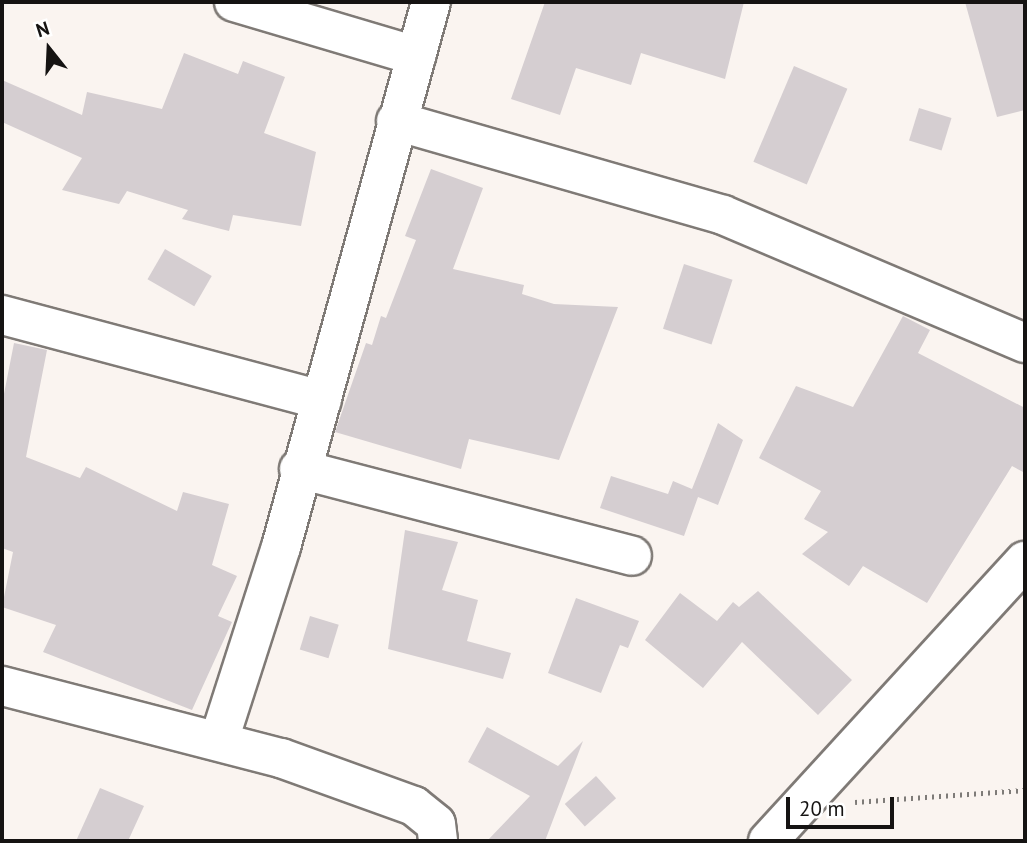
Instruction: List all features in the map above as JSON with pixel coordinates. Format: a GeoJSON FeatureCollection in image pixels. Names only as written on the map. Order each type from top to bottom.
{"type":"FeatureCollection","features":[{"type":"Feature","properties":{"kind":"street"},"geometry":{"type":"LineString","coordinates":[[234,2],[416,56]]}},
{"type":"Feature","properties":{"kind":"street"},"geometry":{"type":"LineString","coordinates":[[219,740],[322,400],[396,121],[431,2]]}},
{"type":"Feature","properties":{"kind":"street"},"geometry":{"type":"LineString","coordinates":[[396,121],[723,215],[1025,343]]}},
{"type":"Feature","properties":{"kind":"street"},"geometry":{"type":"LineString","coordinates":[[2,314],[322,400]]}},
{"type":"Feature","properties":{"kind":"street"},"geometry":{"type":"LineString","coordinates":[[299,470],[632,556]]}},
{"type":"Feature","properties":{"kind":"street"},"geometry":{"type":"LineString","coordinates":[[768,841],[1025,561]]}},
{"type":"Feature","properties":{"kind":"street"},"geometry":{"type":"LineString","coordinates":[[2,686],[219,740],[414,806],[436,824],[438,841]]}},
{"type":"Feature","properties":{"kind":"path"},"geometry":{"type":"LineString","coordinates":[[817,788],[846,803],[1025,790]]}},
{"type":"Feature","properties":{"kind":"building"},"geometry":{"type":"Polygon","coordinates":[[[545,2],[744,2],[725,79],[641,53],[631,85],[576,68],[560,115],[511,99],[545,2]]]}},
{"type":"Feature","properties":{"kind":"building"},"geometry":{"type":"Polygon","coordinates":[[[965,2],[1025,2],[1025,110],[997,117],[965,2]]]}},
{"type":"Feature","properties":{"kind":"building"},"geometry":{"type":"Polygon","coordinates":[[[184,53],[238,74],[243,61],[285,77],[264,133],[316,152],[301,226],[233,215],[229,231],[182,219],[188,210],[127,191],[119,204],[62,190],[82,158],[2,122],[2,80],[82,115],[87,92],[162,109],[184,53]]]}},
{"type":"Feature","properties":{"kind":"building"},"geometry":{"type":"Polygon","coordinates":[[[794,66],[847,89],[807,184],[753,162],[794,66]]]}},
{"type":"Feature","properties":{"kind":"building"},"geometry":{"type":"Polygon","coordinates":[[[919,108],[952,118],[942,150],[909,141],[919,108]]]}},
{"type":"Feature","properties":{"kind":"building"},"geometry":{"type":"Polygon","coordinates":[[[431,169],[483,188],[453,269],[524,285],[522,294],[554,304],[618,307],[559,460],[469,439],[461,469],[335,432],[366,343],[372,345],[381,316],[386,318],[416,240],[405,236],[431,169]]]}},
{"type":"Feature","properties":{"kind":"building"},"geometry":{"type":"Polygon","coordinates":[[[165,249],[212,276],[194,306],[148,279],[165,249]]]}},
{"type":"Feature","properties":{"kind":"building"},"geometry":{"type":"Polygon","coordinates":[[[684,264],[733,280],[711,344],[663,329],[684,264]]]}},
{"type":"Feature","properties":{"kind":"building"},"geometry":{"type":"Polygon","coordinates":[[[903,316],[930,330],[918,353],[1025,408],[1025,473],[1012,466],[927,603],[863,566],[849,586],[802,554],[828,532],[804,519],[821,491],[759,458],[796,386],[853,407],[903,316]]]}},
{"type":"Feature","properties":{"kind":"building"},"geometry":{"type":"Polygon","coordinates":[[[14,343],[47,350],[26,457],[80,478],[86,467],[177,511],[183,492],[229,504],[212,565],[237,576],[218,616],[232,622],[192,710],[43,652],[56,625],[2,607],[13,552],[2,548],[2,404],[14,343]]]}},
{"type":"Feature","properties":{"kind":"building"},"geometry":{"type":"Polygon","coordinates":[[[718,423],[743,440],[718,505],[698,497],[684,536],[600,508],[611,476],[668,494],[673,481],[692,489],[718,423]]]}},
{"type":"Feature","properties":{"kind":"building"},"geometry":{"type":"Polygon","coordinates":[[[405,530],[458,542],[442,590],[478,600],[467,641],[511,653],[503,679],[388,649],[405,530]]]}},
{"type":"Feature","properties":{"kind":"building"},"geometry":{"type":"Polygon","coordinates":[[[758,591],[852,680],[818,715],[742,642],[703,688],[645,640],[680,593],[717,621],[733,602],[739,607],[758,591]]]}},
{"type":"Feature","properties":{"kind":"building"},"geometry":{"type":"Polygon","coordinates":[[[576,598],[639,621],[628,648],[620,645],[601,693],[548,673],[576,598]]]}},
{"type":"Feature","properties":{"kind":"building"},"geometry":{"type":"Polygon","coordinates":[[[310,616],[339,625],[328,658],[300,649],[310,616]]]}},
{"type":"Feature","properties":{"kind":"building"},"geometry":{"type":"Polygon","coordinates":[[[487,727],[558,766],[583,741],[545,841],[487,841],[530,796],[468,762],[487,727]]]}},
{"type":"Feature","properties":{"kind":"building"},"geometry":{"type":"Polygon","coordinates":[[[596,776],[616,798],[585,826],[565,804],[596,776]]]}},
{"type":"Feature","properties":{"kind":"building"},"geometry":{"type":"Polygon","coordinates":[[[100,788],[144,806],[128,841],[76,841],[100,788]]]}}]}
